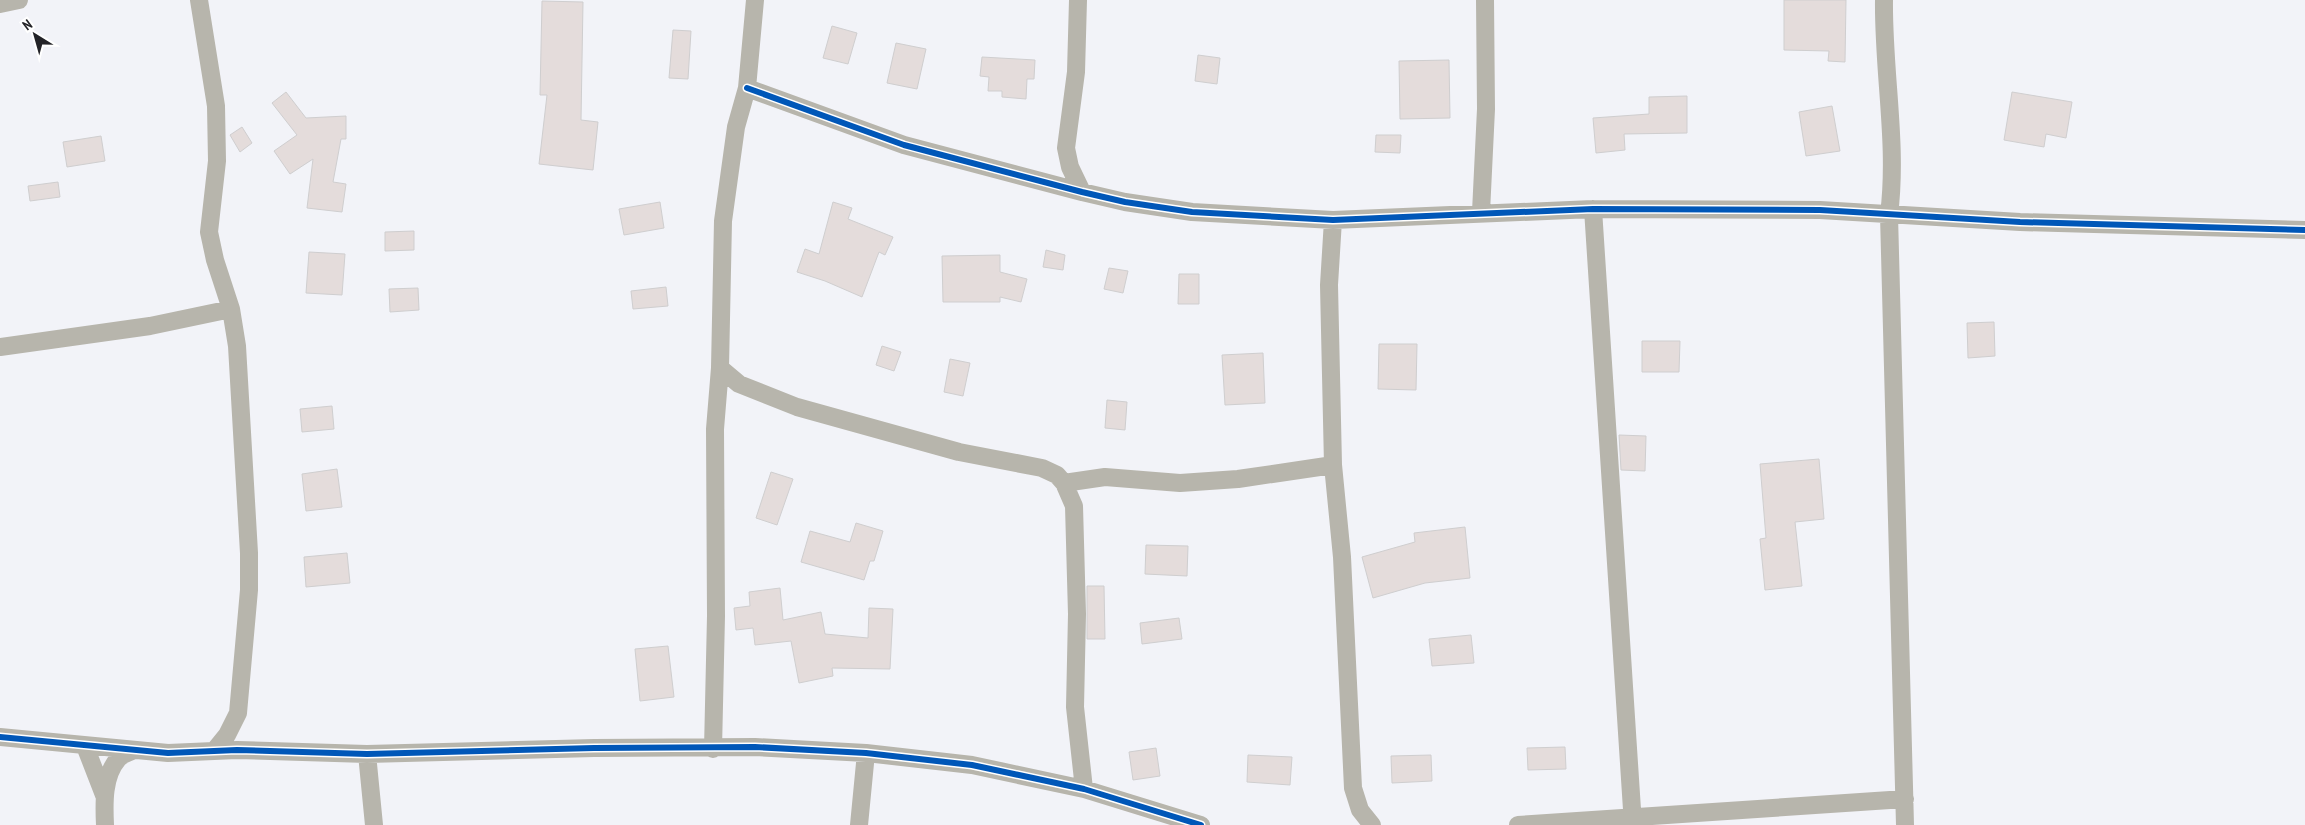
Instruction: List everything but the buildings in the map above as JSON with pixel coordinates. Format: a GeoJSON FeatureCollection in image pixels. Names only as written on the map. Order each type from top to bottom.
{"type":"FeatureCollection","features":[{"type":"Feature","properties":{"kind":"street"},"geometry":{"type":"LineString","coordinates":[[0,4],[19,0]]}},
{"type":"Feature","properties":{"kind":"street"},"geometry":{"type":"LineString","coordinates":[[199,0],[216,106],[217,161],[209,232],[215,260],[231,309],[237,346],[249,553],[249,590],[238,713],[242,733],[252,750]]}},
{"type":"Feature","properties":{"kind":"street"},"geometry":{"type":"LineString","coordinates":[[713,749],[716,616],[714,438],[720,368],[720,312],[724,221],[736,127],[747,88],[756,0]]}},
{"type":"Feature","properties":{"kind":"street"},"geometry":{"type":"LineString","coordinates":[[1078,0],[1076,72],[1066,148],[1070,167],[1082,192]]}},
{"type":"Feature","properties":{"kind":"street"},"geometry":{"type":"LineString","coordinates":[[1481,212],[1486,109],[1485,0]]}},
{"type":"Feature","properties":{"kind":"street"},"geometry":{"type":"LineString","coordinates":[[1884,0],[1884,40],[1894,182],[1889,215],[1905,825]]}},
{"type":"Feature","properties":{"kind":"street"},"geometry":{"type":"LineString","coordinates":[[747,88],[904,144],[1082,192],[1125,202],[1192,212],[1333,220],[1481,212],[1593,209],[1820,210],[2020,222],[2305,230]]}},
{"type":"Feature","properties":{"kind":"street"},"geometry":{"type":"LineString","coordinates":[[1593,209],[1632,822]]}},
{"type":"Feature","properties":{"kind":"street"},"geometry":{"type":"LineString","coordinates":[[1333,220],[1329,285],[1333,465],[1342,557],[1354,788],[1360,810],[1372,825]]}},
{"type":"Feature","properties":{"kind":"street"},"geometry":{"type":"LineString","coordinates":[[0,347],[150,326],[231,309]]}},
{"type":"Feature","properties":{"kind":"street"},"geometry":{"type":"LineString","coordinates":[[720,368],[740,384],[798,407],[959,452],[1042,468],[1057,475],[1064,483],[1074,506],[1075,707],[1084,789]]}},
{"type":"Feature","properties":{"kind":"street"},"geometry":{"type":"LineString","coordinates":[[1064,483],[1105,477],[1180,482],[1219,480],[1333,465]]}},
{"type":"Feature","properties":{"kind":"street"},"geometry":{"type":"LineString","coordinates":[[214,751],[227,735],[238,713]]}},
{"type":"Feature","properties":{"kind":"street"},"geometry":{"type":"LineString","coordinates":[[0,737],[168,753],[252,750],[367,754],[594,748],[713,749],[754,747],[866,752],[972,765],[1084,789],[1201,825]]}},
{"type":"Feature","properties":{"kind":"street"},"geometry":{"type":"LineString","coordinates":[[85,746],[104,795]]}},
{"type":"Feature","properties":{"kind":"street"},"geometry":{"type":"LineString","coordinates":[[105,825],[104,795],[111,771],[119,758],[132,751]]}},
{"type":"Feature","properties":{"kind":"street"},"geometry":{"type":"LineString","coordinates":[[859,825],[866,752]]}},
{"type":"Feature","properties":{"kind":"street"},"geometry":{"type":"LineString","coordinates":[[367,754],[374,825]]}},
{"type":"Feature","properties":{"kind":"street"},"geometry":{"type":"LineString","coordinates":[[1518,825],[1632,822],[1711,811],[1905,799]]}},
{"type":"Feature","properties":{"kind":"cycle path"},"geometry":{"type":"LineString","coordinates":[[747,88],[904,145],[1082,192],[1125,202],[1192,212],[1333,220],[1593,209],[1820,210],[2020,222],[2305,230]]}},
{"type":"Feature","properties":{"kind":"cycle path"},"geometry":{"type":"LineString","coordinates":[[0,737],[168,753],[237,750],[367,754],[594,748],[755,747],[866,753],[972,765],[1084,789],[1201,825]]}}]}
